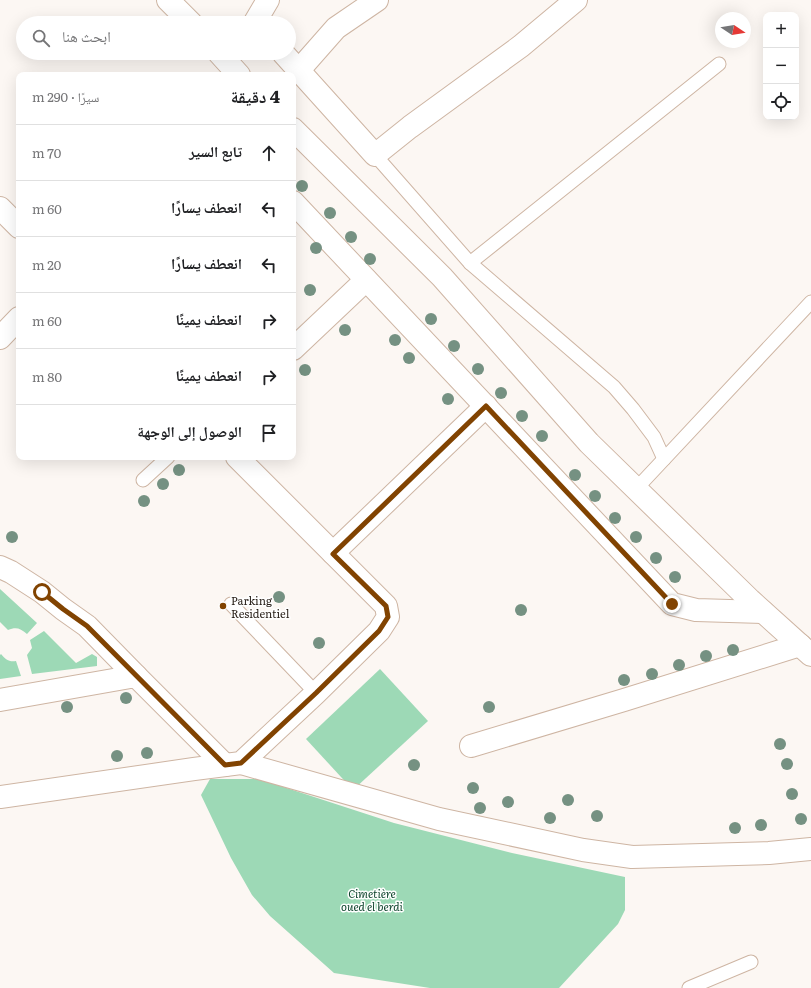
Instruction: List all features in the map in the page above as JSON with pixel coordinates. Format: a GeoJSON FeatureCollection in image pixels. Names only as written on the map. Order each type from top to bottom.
{"type":"FeatureCollection","features":[{"type":"Feature","properties":{"kind":"street"},"geometry":{"type":"LineString","coordinates":[[259,16],[268,0]]}},
{"type":"Feature","properties":{"kind":"street"},"geometry":{"type":"LineString","coordinates":[[299,70],[336,28],[377,0]]}},
{"type":"Feature","properties":{"kind":"street"},"geometry":{"type":"LineString","coordinates":[[290,60],[375,155],[410,127],[520,46],[576,0]]}},
{"type":"Feature","properties":{"kind":"street"},"geometry":{"type":"LineString","coordinates":[[174,2],[185,16]]}},
{"type":"Feature","properties":{"kind":"street"},"geometry":{"type":"LineString","coordinates":[[225,60],[236,72]]}},
{"type":"Feature","properties":{"kind":"street"},"geometry":{"type":"LineString","coordinates":[[296,132],[442,277],[589,443],[763,612],[806,650]]}},
{"type":"Feature","properties":{"kind":"street"},"geometry":{"type":"LineString","coordinates":[[296,205],[672,604],[696,610],[763,612]]}},
{"type":"Feature","properties":{"kind":"street"},"geometry":{"type":"LineString","coordinates":[[0,208],[16,224]]}},
{"type":"Feature","properties":{"kind":"street"},"geometry":{"type":"LineString","coordinates":[[296,346],[366,280]]}},
{"type":"Feature","properties":{"kind":"street"},"geometry":{"type":"LineString","coordinates":[[0,338],[16,321]]}},
{"type":"Feature","properties":{"kind":"street"},"geometry":{"type":"LineString","coordinates":[[333,554],[486,406]]}},
{"type":"Feature","properties":{"kind":"street"},"geometry":{"type":"LineString","coordinates":[[233,764],[316,693],[379,631],[388,617],[386,606],[240,460]]}},
{"type":"Feature","properties":{"kind":"street"},"geometry":{"type":"LineString","coordinates":[[0,567],[11,572],[42,592],[87,626],[136,676],[233,764]]}},
{"type":"Feature","properties":{"kind":"street"},"geometry":{"type":"LineString","coordinates":[[472,746],[624,700],[806,650]]}},
{"type":"Feature","properties":{"kind":"street"},"geometry":{"type":"LineString","coordinates":[[0,700],[136,676]]}},
{"type":"Feature","properties":{"kind":"street"},"geometry":{"type":"LineString","coordinates":[[0,797],[194,768],[233,764],[439,819],[582,850],[632,857],[769,853],[811,849]]}},
{"type":"Feature","properties":{"kind":"lane"},"geometry":{"type":"LineString","coordinates":[[470,263],[719,64]]}},
{"type":"Feature","properties":{"kind":"lane"},"geometry":{"type":"LineString","coordinates":[[375,155],[470,263],[614,387],[633,409],[654,438],[664,459]]}},
{"type":"Feature","properties":{"kind":"lane"},"geometry":{"type":"LineString","coordinates":[[636,488],[811,302]]}},
{"type":"Feature","properties":{"kind":"lane"},"geometry":{"type":"LineString","coordinates":[[143,480],[165,460]]}},
{"type":"Feature","properties":{"kind":"lane"},"geometry":{"type":"LineString","coordinates":[[231,604],[316,693]]}},
{"type":"Feature","properties":{"kind":"lane"},"geometry":{"type":"LineString","coordinates":[[689,988],[751,962]]}},
{"type":"Feature","properties":{"kind":"green space"},"geometry":{"type":"Polygon","coordinates":[[[0,589],[37,623],[27,634],[18,629],[8,630],[0,622],[0,589]]]}},
{"type":"Feature","properties":{"kind":"green space"},"geometry":{"type":"Polygon","coordinates":[[[44,631],[76,663],[92,654],[97,657],[97,666],[32,674],[27,655],[32,648],[30,640],[44,631]]]}},
{"type":"Feature","properties":{"kind":"green space"},"geometry":{"type":"Polygon","coordinates":[[[1,654],[8,660],[16,661],[21,676],[0,679],[1,654]]]}},
{"type":"Feature","properties":{"kind":"green space"},"geometry":{"type":"Polygon","coordinates":[[[380,669],[428,721],[353,790],[306,739],[380,669]]]}},
{"type":"Feature","properties":{"kind":"green space","name":"Cimetière oued el berdi"},"geometry":{"type":"Polygon","coordinates":[[[210,779],[259,779],[394,823],[512,853],[625,877],[625,910],[618,924],[559,988],[430,988],[334,973],[270,916],[252,895],[231,858],[201,795],[210,779]]]}},
{"type":"Feature","properties":{"kind":"place","name":"Parking Residentiel"},"geometry":{"type":"Point","coordinates":[223,606]}},
{"type":"Feature","properties":{"kind":"route"},"geometry":{"type":"LineString","coordinates":[[42,592],[87,626],[100,638],[225,765],[241,763],[316,693],[379,631],[388,617],[386,606],[333,554],[486,406],[672,604]]}}]}
